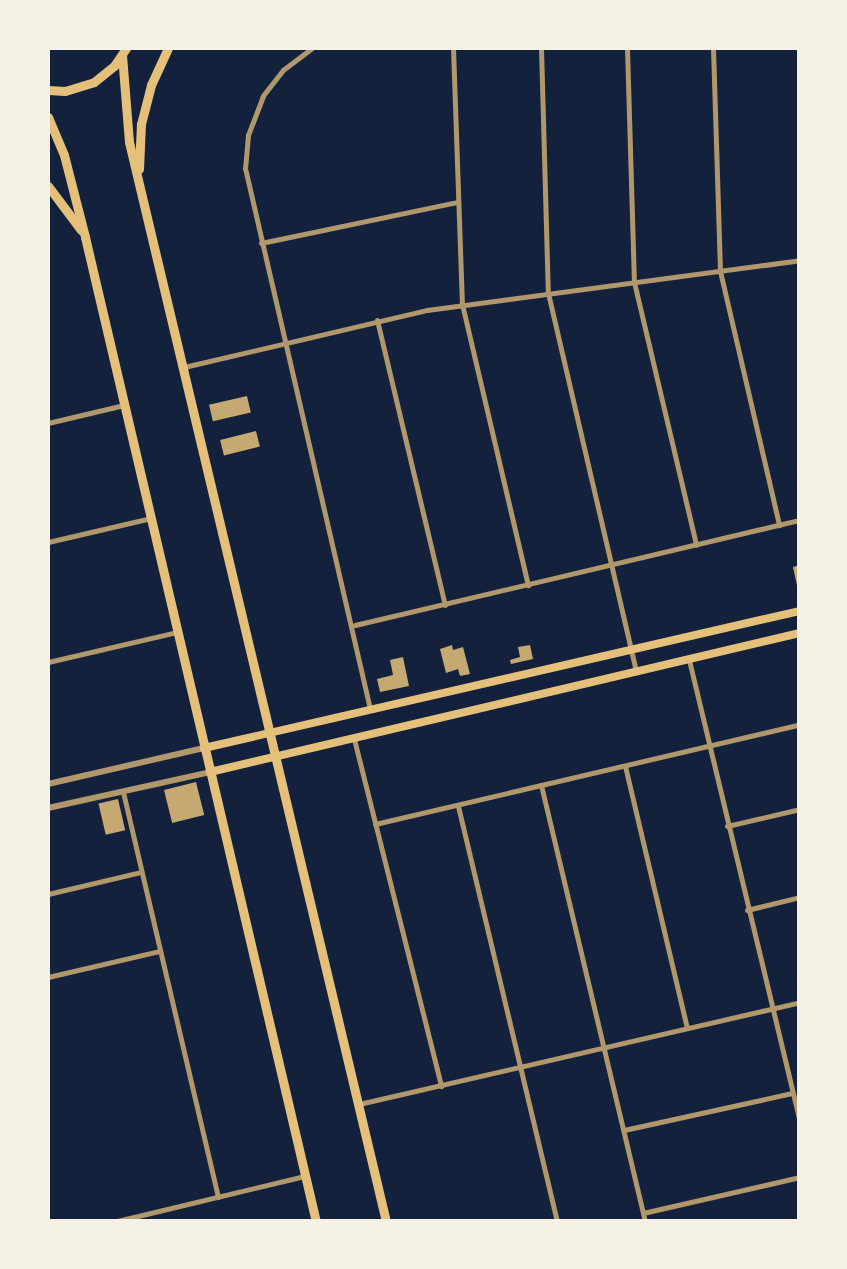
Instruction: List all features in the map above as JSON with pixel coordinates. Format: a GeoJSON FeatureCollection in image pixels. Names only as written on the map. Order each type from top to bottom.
{"type":"FeatureCollection","features":[{"type":"Feature","properties":{"kind":"main road"},"geometry":{"type":"LineString","coordinates":[[144,196],[138,164],[141,124],[151,84],[168,48]]}},
{"type":"Feature","properties":{"kind":"main road"},"geometry":{"type":"LineString","coordinates":[[126,51],[126,126],[386,1222]]}},
{"type":"Feature","properties":{"kind":"main road"},"geometry":{"type":"LineString","coordinates":[[48,90],[94,82],[126,51]]}},
{"type":"Feature","properties":{"kind":"main road"},"geometry":{"type":"LineString","coordinates":[[48,117],[64,155],[85,236],[316,1222]]}},
{"type":"Feature","properties":{"kind":"main road"},"geometry":{"type":"LineString","coordinates":[[48,186],[85,236]]}},
{"type":"Feature","properties":{"kind":"main road"},"geometry":{"type":"LineString","coordinates":[[204,748],[800,611]]}},
{"type":"Feature","properties":{"kind":"main road"},"geometry":{"type":"LineString","coordinates":[[210,772],[800,633]]}},
{"type":"Feature","properties":{"kind":"street"},"geometry":{"type":"LineString","coordinates":[[312,48],[273,81],[250,127],[245,168],[354,625],[371,712]]}},
{"type":"Feature","properties":{"kind":"street"},"geometry":{"type":"LineString","coordinates":[[453,48],[462,304],[528,585]]}},
{"type":"Feature","properties":{"kind":"street"},"geometry":{"type":"LineString","coordinates":[[541,48],[548,293],[636,672]]}},
{"type":"Feature","properties":{"kind":"street"},"geometry":{"type":"LineString","coordinates":[[627,48],[634,282],[696,544]]}},
{"type":"Feature","properties":{"kind":"street"},"geometry":{"type":"LineString","coordinates":[[713,48],[720,271],[779,525]]}},
{"type":"Feature","properties":{"kind":"street"},"geometry":{"type":"LineString","coordinates":[[799,48],[800,72]]}},
{"type":"Feature","properties":{"kind":"street"},"geometry":{"type":"LineString","coordinates":[[261,243],[458,202]]}},
{"type":"Feature","properties":{"kind":"street"},"geometry":{"type":"LineString","coordinates":[[184,367],[377,320],[462,304],[800,260]]}},
{"type":"Feature","properties":{"kind":"street"},"geometry":{"type":"LineString","coordinates":[[377,320],[444,604]]}},
{"type":"Feature","properties":{"kind":"street"},"geometry":{"type":"LineString","coordinates":[[48,423],[124,405]]}},
{"type":"Feature","properties":{"kind":"street"},"geometry":{"type":"LineString","coordinates":[[48,542],[150,518]]}},
{"type":"Feature","properties":{"kind":"street"},"geometry":{"type":"LineString","coordinates":[[354,625],[800,520]]}},
{"type":"Feature","properties":{"kind":"street"},"geometry":{"type":"LineString","coordinates":[[48,662],[177,632]]}},
{"type":"Feature","properties":{"kind":"street"},"geometry":{"type":"LineString","coordinates":[[688,660],[800,1124]]}},
{"type":"Feature","properties":{"kind":"street"},"geometry":{"type":"LineString","coordinates":[[375,824],[800,724]]}},
{"type":"Feature","properties":{"kind":"street"},"geometry":{"type":"LineString","coordinates":[[354,738],[441,1086]]}},
{"type":"Feature","properties":{"kind":"street"},"geometry":{"type":"LineString","coordinates":[[48,784],[204,748]]}},
{"type":"Feature","properties":{"kind":"street"},"geometry":{"type":"LineString","coordinates":[[625,766],[687,1028]]}},
{"type":"Feature","properties":{"kind":"street"},"geometry":{"type":"LineString","coordinates":[[48,808],[210,772]]}},
{"type":"Feature","properties":{"kind":"street"},"geometry":{"type":"LineString","coordinates":[[541,785],[645,1222]]}},
{"type":"Feature","properties":{"kind":"street"},"geometry":{"type":"LineString","coordinates":[[122,792],[218,1197]]}},
{"type":"Feature","properties":{"kind":"street"},"geometry":{"type":"LineString","coordinates":[[458,805],[557,1222]]}},
{"type":"Feature","properties":{"kind":"street"},"geometry":{"type":"LineString","coordinates":[[727,826],[800,809]]}},
{"type":"Feature","properties":{"kind":"street"},"geometry":{"type":"LineString","coordinates":[[48,894],[142,872]]}},
{"type":"Feature","properties":{"kind":"street"},"geometry":{"type":"LineString","coordinates":[[748,910],[800,897]]}},
{"type":"Feature","properties":{"kind":"street"},"geometry":{"type":"LineString","coordinates":[[48,977],[160,951]]}},
{"type":"Feature","properties":{"kind":"street"},"geometry":{"type":"LineString","coordinates":[[357,1105],[800,1002]]}},
{"type":"Feature","properties":{"kind":"street"},"geometry":{"type":"LineString","coordinates":[[624,1130],[792,1093]]}},
{"type":"Feature","properties":{"kind":"street"},"geometry":{"type":"LineString","coordinates":[[113,1222],[305,1176]]}},
{"type":"Feature","properties":{"kind":"street"},"geometry":{"type":"LineString","coordinates":[[643,1213],[800,1177]]}},
{"type":"Feature","properties":{"kind":"building"},"geometry":{"type":"Polygon","coordinates":[[[247,396],[251,413],[213,421],[209,405],[247,396]]]}},
{"type":"Feature","properties":{"kind":"building"},"geometry":{"type":"Polygon","coordinates":[[[256,431],[260,447],[224,455],[220,440],[256,431]]]}},
{"type":"Feature","properties":{"kind":"building"},"geometry":{"type":"Polygon","coordinates":[[[800,565],[800,590],[798,590],[793,567],[800,565]]]}},
{"type":"Feature","properties":{"kind":"building"},"geometry":{"type":"Polygon","coordinates":[[[452,645],[453,650],[463,647],[470,674],[460,676],[458,669],[446,673],[440,649],[452,645]]]}},
{"type":"Feature","properties":{"kind":"building"},"geometry":{"type":"Polygon","coordinates":[[[530,645],[533,659],[511,664],[510,660],[520,657],[518,647],[530,645]]]}},
{"type":"Feature","properties":{"kind":"building"},"geometry":{"type":"Polygon","coordinates":[[[403,657],[409,686],[380,692],[377,679],[393,675],[390,660],[403,657]]]}},
{"type":"Feature","properties":{"kind":"building"},"geometry":{"type":"Polygon","coordinates":[[[196,782],[204,815],[172,823],[164,790],[196,782]]]}},
{"type":"Feature","properties":{"kind":"building"},"geometry":{"type":"Polygon","coordinates":[[[118,799],[125,830],[106,835],[99,803],[118,799]]]}}]}
